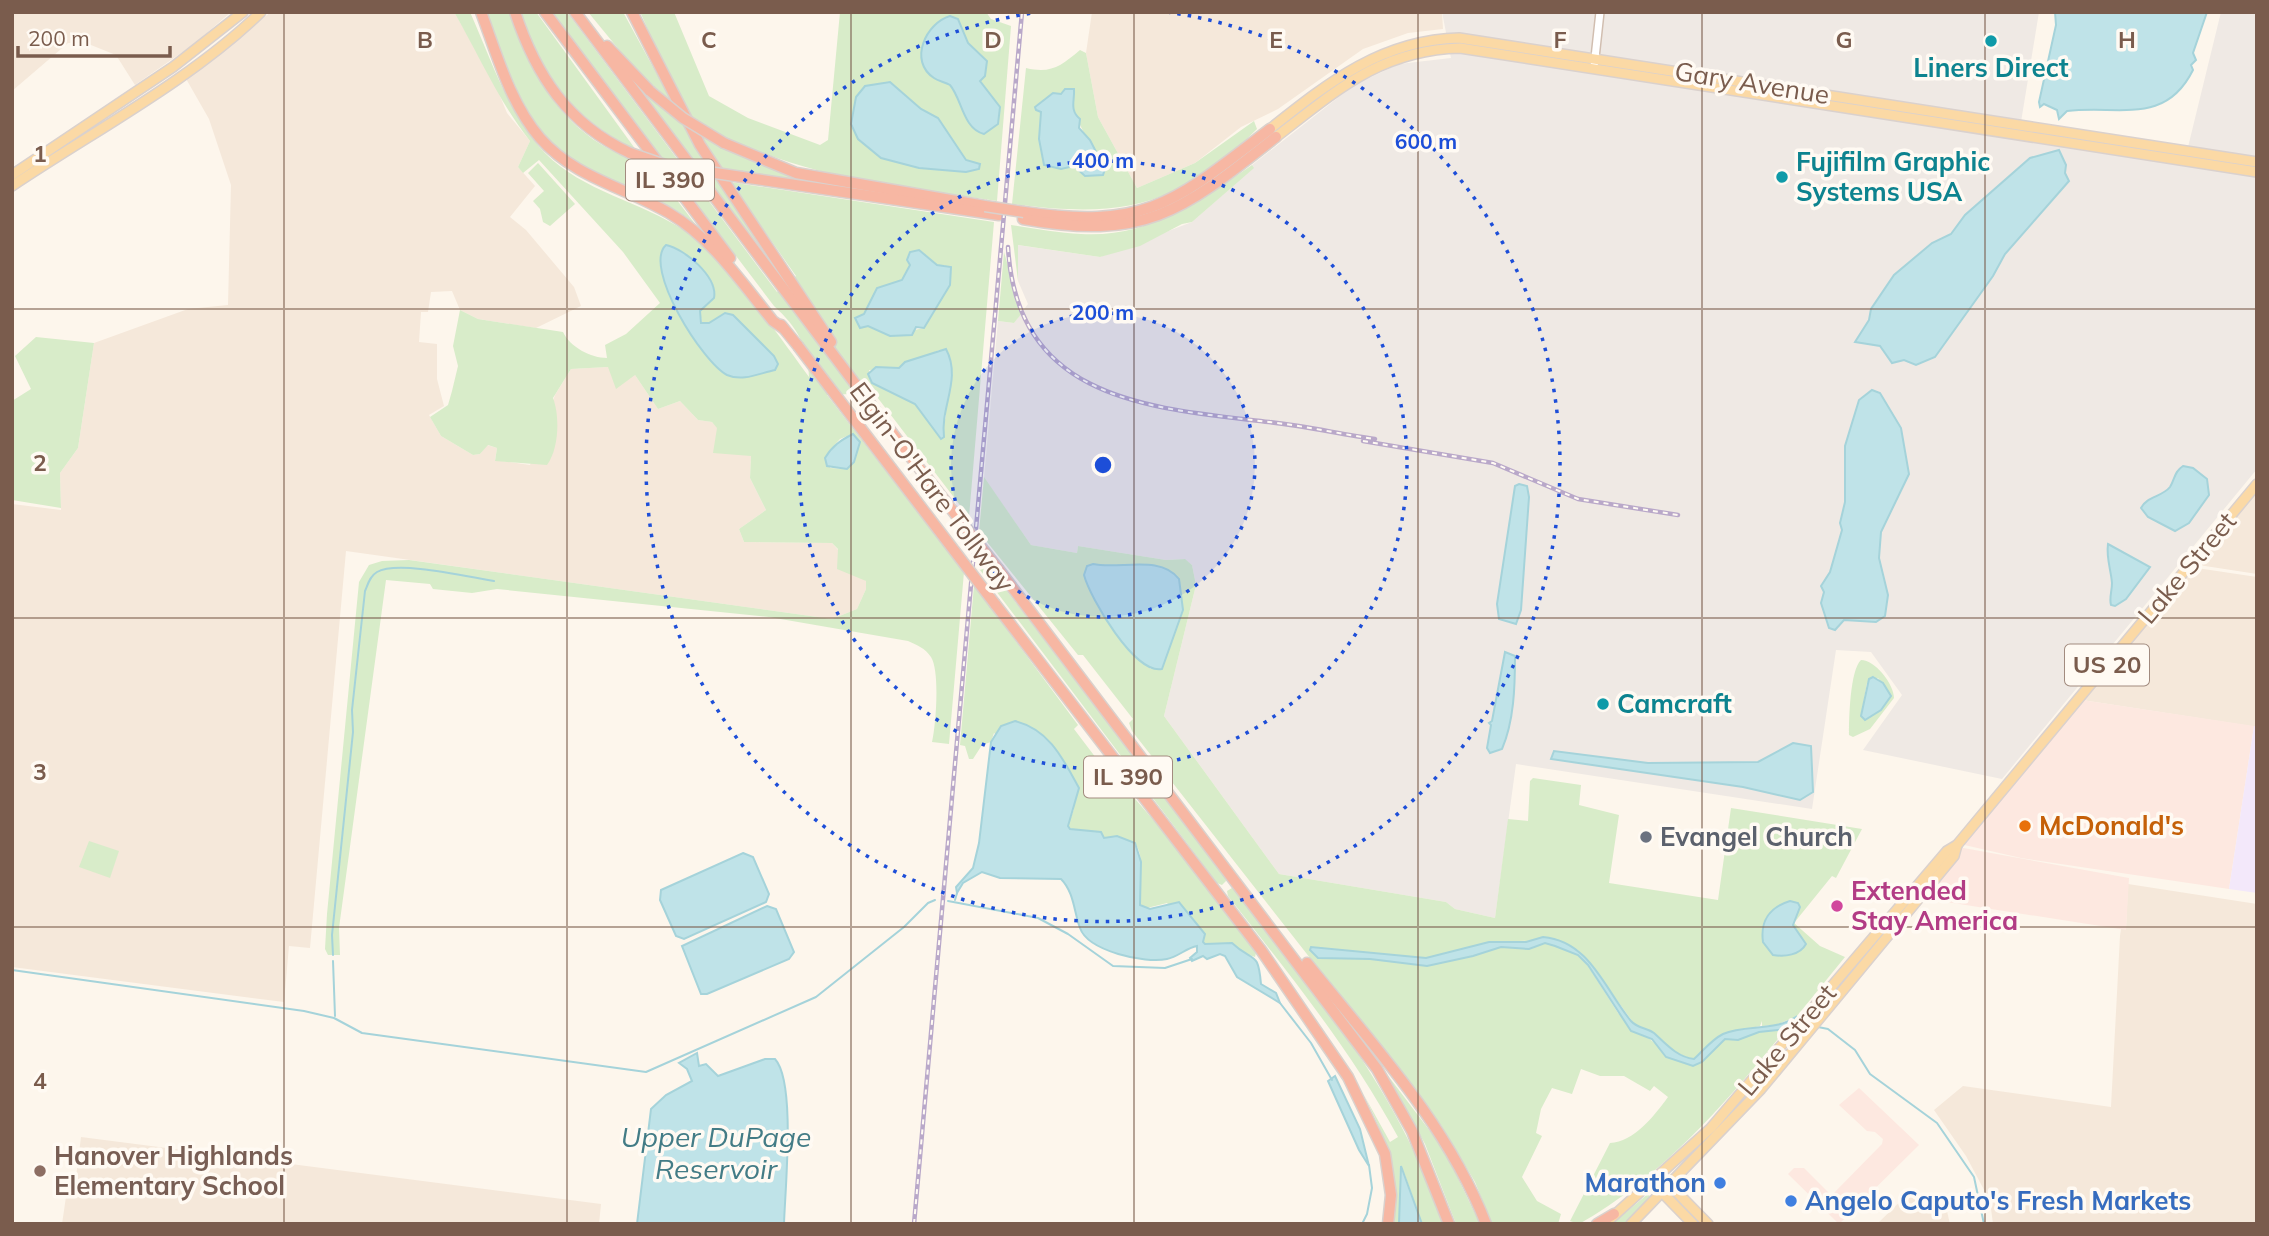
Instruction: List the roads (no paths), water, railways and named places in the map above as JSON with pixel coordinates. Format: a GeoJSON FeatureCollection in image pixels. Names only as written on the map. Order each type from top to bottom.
{"type":"FeatureCollection","features":[{"type":"Feature","properties":{"kind":"highway"},"geometry":{"type":"LineString","coordinates":[[481,12],[517,104],[545,143],[584,174],[669,213],[699,235],[773,321],[783,328]]}},
{"type":"Feature","properties":{"kind":"highway"},"geometry":{"type":"LineString","coordinates":[[515,12],[532,58],[560,102],[591,131],[630,153],[668,166],[1096,228],[1154,217],[1199,195],[1273,133]]}},
{"type":"Feature","properties":{"kind":"highway","name":"Elgin-O'Hare Tollway"},"geometry":{"type":"LineString","coordinates":[[545,12],[585,70],[1287,985],[1348,1077],[1378,1135],[1390,1181],[1388,1224]]}},
{"type":"Feature","properties":{"kind":"highway","name":"IL 390"},"geometry":{"type":"LineString","coordinates":[[575,12],[786,285]]}},
{"type":"Feature","properties":{"kind":"highway"},"geometry":{"type":"LineString","coordinates":[[581,12],[616,57],[650,91],[682,118],[724,143],[770,164],[819,178],[985,210]]}},
{"type":"Feature","properties":{"kind":"highway"},"geometry":{"type":"LineString","coordinates":[[632,12],[700,145],[786,285]]}},
{"type":"Feature","properties":{"kind":"highway","name":"Elgin-O'Hare Tollway"},"geometry":{"type":"LineString","coordinates":[[786,285],[897,433],[902,446],[1203,836]]}},
{"type":"Feature","properties":{"kind":"highway"},"geometry":{"type":"LineString","coordinates":[[1203,836],[1377,1069],[1412,1131],[1449,1224]]}},
{"type":"Feature","properties":{"kind":"highway"},"geometry":{"type":"LineString","coordinates":[[1203,836],[1421,1105],[1452,1153],[1486,1224]]}},
{"type":"Feature","properties":{"kind":"highway"},"geometry":{"type":"LineString","coordinates":[[1597,1224],[1614,1214]]}},
{"type":"Feature","properties":{"kind":"main road"},"geometry":{"type":"LineString","coordinates":[[12,175],[173,66],[243,12]]}},
{"type":"Feature","properties":{"kind":"main road"},"geometry":{"type":"LineString","coordinates":[[12,186],[179,76],[242,31],[261,12]]}},
{"type":"Feature","properties":{"kind":"main road","name":"Gary Avenue"},"geometry":{"type":"LineString","coordinates":[[1273,133],[1352,67],[1385,51],[1447,38],[1477,39],[1595,62],[2257,172]]}},
{"type":"Feature","properties":{"kind":"main road","name":"Gary Avenue"},"geometry":{"type":"LineString","coordinates":[[1595,62],[2257,162]]}},
{"type":"Feature","properties":{"kind":"main road","name":"Lake Street"},"geometry":{"type":"LineString","coordinates":[[1631,1224],[1761,1089],[1807,1024],[1947,851],[1957,845],[2257,484]]}},
{"type":"Feature","properties":{"kind":"main road","name":"Lake Street"},"geometry":{"type":"LineString","coordinates":[[1604,1224],[1711,1128],[1807,1024]]}},
{"type":"Feature","properties":{"kind":"main road"},"geometry":{"type":"LineString","coordinates":[[1660,1175],[1666,1189],[1693,1224]]}},
{"type":"Feature","properties":{"kind":"main road"},"geometry":{"type":"LineString","coordinates":[[1652,1182],[1666,1189],[1708,1224]]}},
{"type":"Feature","properties":{"kind":"street"},"geometry":{"type":"LineString","coordinates":[[1595,62],[1600,12]]}},
{"type":"Feature","properties":{"kind":"water"},"geometry":{"type":"Polygon","coordinates":[[[2055,12],[2207,12],[2193,53],[2196,60],[2191,65],[2193,70],[2182,88],[2169,99],[2155,106],[2139,109],[2067,111],[2059,119],[2057,110],[2044,104],[2040,107],[2039,102],[2056,25],[2055,12]]]}},
{"type":"Feature","properties":{"kind":"water"},"geometry":{"type":"Polygon","coordinates":[[[950,16],[958,19],[968,43],[987,61],[985,76],[980,81],[1000,107],[998,124],[984,134],[977,131],[967,120],[950,85],[934,78],[926,71],[922,62],[923,43],[928,34],[941,20],[950,16]]]}},
{"type":"Feature","properties":{"kind":"water"},"geometry":{"type":"Polygon","coordinates":[[[890,82],[921,109],[938,118],[966,160],[980,164],[979,169],[966,172],[919,168],[881,158],[858,139],[851,124],[856,97],[865,86],[890,82]]]}},
{"type":"Feature","properties":{"kind":"water"},"geometry":{"type":"Polygon","coordinates":[[[1065,89],[1074,89],[1074,108],[1080,119],[1079,128],[1090,140],[1105,169],[1103,175],[1085,176],[1074,166],[1061,169],[1044,165],[1039,139],[1041,112],[1035,107],[1053,93],[1061,94],[1065,89]]]}},
{"type":"Feature","properties":{"kind":"water"},"geometry":{"type":"Polygon","coordinates":[[[2059,150],[2069,181],[2005,254],[1993,276],[1935,357],[1916,365],[1904,360],[1892,363],[1880,346],[1855,342],[1869,320],[1871,309],[1894,275],[1932,243],[1951,234],[1965,215],[2030,158],[2059,150]]]}},
{"type":"Feature","properties":{"kind":"water"},"geometry":{"type":"Polygon","coordinates":[[[666,245],[691,258],[711,281],[714,298],[700,311],[701,323],[709,323],[725,313],[733,315],[774,356],[778,364],[775,370],[733,377],[717,367],[704,353],[678,314],[668,293],[662,273],[661,256],[666,245]]]}},
{"type":"Feature","properties":{"kind":"water"},"geometry":{"type":"Polygon","coordinates":[[[919,250],[937,265],[951,267],[950,285],[924,328],[916,327],[912,335],[890,336],[868,326],[860,328],[855,318],[864,314],[877,288],[902,280],[910,265],[907,260],[910,252],[919,250]]]}},
{"type":"Feature","properties":{"kind":"water"},"geometry":{"type":"Polygon","coordinates":[[[946,349],[952,371],[944,437],[941,439],[915,404],[872,383],[868,374],[876,367],[899,368],[905,362],[946,349]]]}},
{"type":"Feature","properties":{"kind":"water"},"geometry":{"type":"Polygon","coordinates":[[[1872,390],[1880,393],[1901,428],[1909,474],[1881,532],[1879,558],[1888,595],[1885,616],[1876,622],[1844,620],[1835,630],[1829,628],[1821,603],[1824,592],[1821,586],[1830,572],[1842,530],[1840,523],[1845,502],[1845,446],[1859,400],[1872,390]]]}},
{"type":"Feature","properties":{"kind":"water"},"geometry":{"type":"Polygon","coordinates":[[[853,434],[860,442],[854,462],[847,469],[827,466],[825,458],[831,450],[853,434]]]}},
{"type":"Feature","properties":{"kind":"water"},"geometry":{"type":"Polygon","coordinates":[[[2183,466],[2193,468],[2207,479],[2209,495],[2189,523],[2175,531],[2148,517],[2141,508],[2147,501],[2170,487],[2176,473],[2183,466]]]}},
{"type":"Feature","properties":{"kind":"water"},"geometry":{"type":"Polygon","coordinates":[[[1515,486],[1527,486],[1529,497],[1521,610],[1516,624],[1499,619],[1497,604],[1515,486]]]}},
{"type":"Feature","properties":{"kind":"water"},"geometry":{"type":"Polygon","coordinates":[[[2108,544],[2150,567],[2126,599],[2115,606],[2110,602],[2112,583],[2108,544]]]}},
{"type":"Feature","properties":{"kind":"water"},"geometry":{"type":"Polygon","coordinates":[[[1150,565],[1171,571],[1179,579],[1183,610],[1162,669],[1151,668],[1139,660],[1115,633],[1084,575],[1087,566],[1150,565]]]}},
{"type":"Feature","properties":{"kind":"water"},"geometry":{"type":"Polygon","coordinates":[[[1505,652],[1515,656],[1511,715],[1502,749],[1490,753],[1487,748],[1491,725],[1489,723],[1492,721],[1505,652]]]}},
{"type":"Feature","properties":{"kind":"water"},"geometry":{"type":"Polygon","coordinates":[[[1873,677],[1883,683],[1891,696],[1881,710],[1865,720],[1861,716],[1869,679],[1873,677]]]}},
{"type":"Feature","properties":{"kind":"water"},"geometry":{"type":"Polygon","coordinates":[[[1015,721],[1038,731],[1054,747],[1079,788],[1068,826],[1070,829],[1101,832],[1104,838],[1117,836],[1135,843],[1141,862],[1140,905],[1150,909],[1179,902],[1205,934],[1205,944],[1232,943],[1256,961],[1261,984],[1276,993],[1280,1003],[1237,977],[1225,956],[1220,954],[1207,959],[1203,956],[1192,961],[1190,958],[1197,952],[1197,946],[1171,958],[1145,960],[1118,954],[1094,943],[1080,928],[1071,896],[1061,879],[1000,878],[982,872],[963,883],[957,893],[956,887],[973,868],[979,843],[991,742],[1001,726],[1015,721]]]}},
{"type":"Feature","properties":{"kind":"water"},"geometry":{"type":"Polygon","coordinates":[[[1793,743],[1811,746],[1813,792],[1800,800],[1743,787],[1551,759],[1554,751],[1648,763],[1758,762],[1793,743]]]}},
{"type":"Feature","properties":{"kind":"water"},"geometry":{"type":"Polygon","coordinates":[[[743,853],[753,857],[769,894],[766,902],[684,939],[676,936],[660,900],[661,890],[743,853]]]}},
{"type":"Feature","properties":{"kind":"water"},"geometry":{"type":"Polygon","coordinates":[[[1790,901],[1798,903],[1800,907],[1793,925],[1806,944],[1800,951],[1792,954],[1773,955],[1763,942],[1765,921],[1777,907],[1790,901]]]}},
{"type":"Feature","properties":{"kind":"water"},"geometry":{"type":"Polygon","coordinates":[[[767,906],[776,909],[794,952],[789,959],[707,994],[701,994],[682,946],[767,906]]]}},
{"type":"Feature","properties":{"kind":"water"},"geometry":{"type":"Polygon","coordinates":[[[1543,937],[1559,940],[1585,957],[1631,1021],[1654,1033],[1672,1049],[1688,1058],[1694,1059],[1723,1034],[1780,1024],[1797,1016],[1786,1029],[1759,1032],[1738,1040],[1725,1039],[1702,1062],[1693,1066],[1666,1057],[1652,1039],[1631,1031],[1588,965],[1578,955],[1555,946],[1545,943],[1529,949],[1501,947],[1427,966],[1370,959],[1318,958],[1310,950],[1311,947],[1426,958],[1489,942],[1526,942],[1543,937]]]}},
{"type":"Feature","properties":{"kind":"water","name":"Upper DuPage Reservoir"},"geometry":{"type":"Polygon","coordinates":[[[697,1053],[699,1066],[706,1064],[718,1076],[765,1059],[775,1059],[781,1071],[787,1112],[784,1224],[637,1224],[651,1109],[666,1095],[692,1081],[687,1069],[679,1063],[697,1053]]]}},
{"type":"Feature","properties":{"kind":"water"},"geometry":{"type":"Polygon","coordinates":[[[1335,1076],[1360,1129],[1369,1166],[1328,1081],[1335,1076]]]}},
{"type":"Feature","properties":{"kind":"water"},"geometry":{"type":"Polygon","coordinates":[[[1401,1166],[1422,1224],[1399,1224],[1401,1166]]]}},
{"type":"Feature","properties":{"kind":"waterway"},"geometry":{"type":"LineString","coordinates":[[333,955],[332,935],[353,732],[352,710],[368,583],[377,572],[400,568],[434,570],[494,581]]}},
{"type":"Feature","properties":{"kind":"waterway"},"geometry":{"type":"LineString","coordinates":[[955,900],[957,893]]}},
{"type":"Feature","properties":{"kind":"waterway"},"geometry":{"type":"LineString","coordinates":[[12,970],[304,1011],[334,1018],[362,1033],[646,1072],[816,997],[935,900]]}},
{"type":"Feature","properties":{"kind":"waterway"},"geometry":{"type":"LineString","coordinates":[[948,901],[1038,918],[1068,934],[1113,966],[1165,968],[1192,959]]}},
{"type":"Feature","properties":{"kind":"waterway"},"geometry":{"type":"LineString","coordinates":[[333,961],[335,1016]]}},
{"type":"Feature","properties":{"kind":"waterway"},"geometry":{"type":"LineString","coordinates":[[1280,1003],[1311,1043],[1332,1080]]}},
{"type":"Feature","properties":{"kind":"waterway"},"geometry":{"type":"LineString","coordinates":[[1818,1027],[1828,1029],[1855,1050],[1870,1074],[1937,1123],[1974,1177],[1984,1224]]}},
{"type":"Feature","properties":{"kind":"waterway"},"geometry":{"type":"LineString","coordinates":[[1362,1224],[1367,1214],[1372,1188],[1369,1165]]}},
{"type":"Feature","properties":{"kind":"railway"},"geometry":{"type":"LineString","coordinates":[[914,1224],[1022,12]]}},
{"type":"Feature","properties":{"kind":"railway"},"geometry":{"type":"LineString","coordinates":[[1008,247],[1017,298],[1036,338],[1063,367],[1098,387],[1137,401],[1180,411],[1375,439]]}},
{"type":"Feature","properties":{"kind":"railway"},"geometry":{"type":"LineString","coordinates":[[1363,441],[1493,463],[1578,499],[1678,515]]}},
{"type":"Feature","properties":{"kind":"place","name":"Liners Direct"},"geometry":{"type":"Point","coordinates":[1991,41]}},
{"type":"Feature","properties":{"kind":"place","name":"Fujifilm Graphic Systems USA"},"geometry":{"type":"Point","coordinates":[1782,177]}},
{"type":"Feature","properties":{"kind":"place","name":"Camcraft"},"geometry":{"type":"Point","coordinates":[1603,704]}},
{"type":"Feature","properties":{"kind":"place","name":"McDonald's"},"geometry":{"type":"Point","coordinates":[2025,826]}},
{"type":"Feature","properties":{"kind":"place","name":"Evangel Church"},"geometry":{"type":"Point","coordinates":[1646,837]}},
{"type":"Feature","properties":{"kind":"place","name":"Extended Stay America"},"geometry":{"type":"Point","coordinates":[1837,906]}},
{"type":"Feature","properties":{"kind":"place","name":"Hanover Highlands Elementary School"},"geometry":{"type":"Point","coordinates":[40,1171]}},
{"type":"Feature","properties":{"kind":"place","name":"Marathon"},"geometry":{"type":"Point","coordinates":[1720,1183]}},
{"type":"Feature","properties":{"kind":"place","name":"Angelo Caputo's Fresh Markets"},"geometry":{"type":"Point","coordinates":[1791,1201]}}]}
